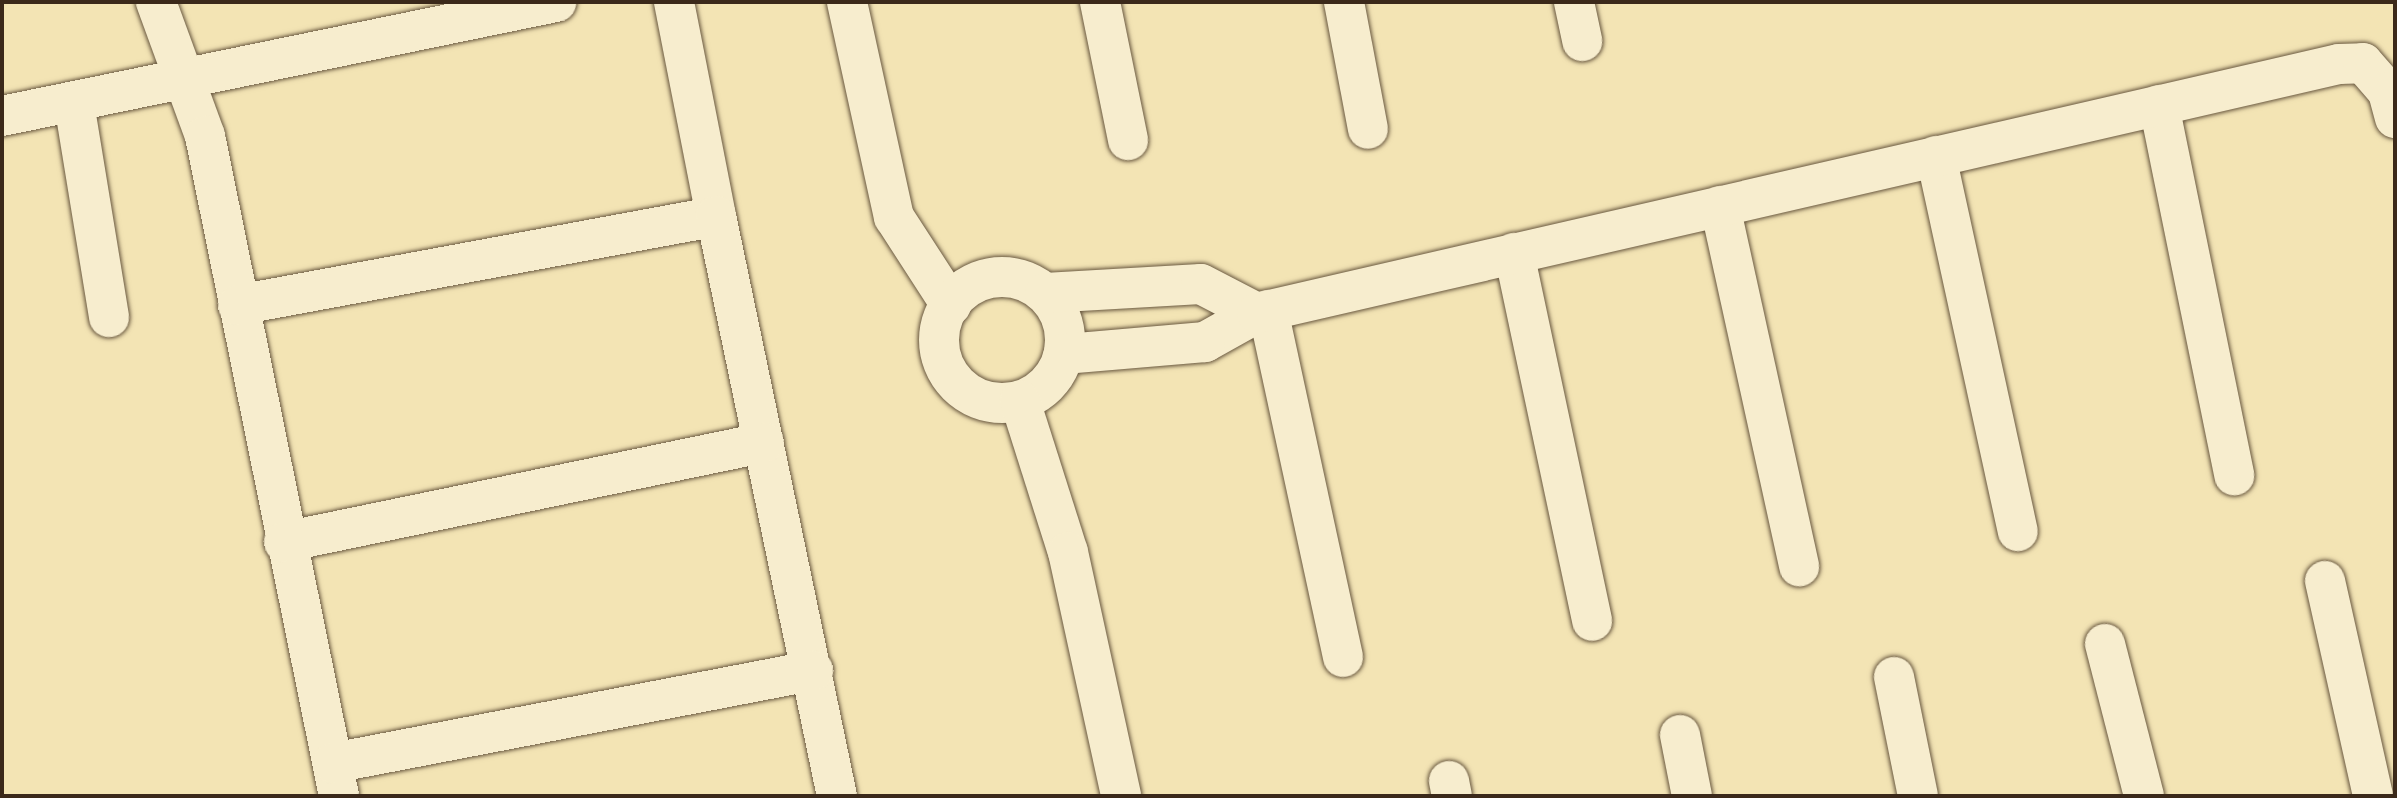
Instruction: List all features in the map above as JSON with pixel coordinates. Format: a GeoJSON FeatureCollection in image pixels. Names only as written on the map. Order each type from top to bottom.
{"type":"FeatureCollection","features":[{"type":"Feature","properties":{"kind":"street"},"geometry":{"type":"LineString","coordinates":[[156,2],[181,55],[182,78],[205,136],[284,542],[336,779],[813,671]]}},
{"type":"Feature","properties":{"kind":"street"},"geometry":{"type":"LineString","coordinates":[[2,116],[74,103],[459,11],[556,2]]}},
{"type":"Feature","properties":{"kind":"street"},"geometry":{"type":"LineString","coordinates":[[674,2],[837,796]]}},
{"type":"Feature","properties":{"kind":"street"},"geometry":{"type":"LineString","coordinates":[[847,2],[894,217],[951,305]]}},
{"type":"Feature","properties":{"kind":"street"},"geometry":{"type":"LineString","coordinates":[[1100,2],[1128,140]]}},
{"type":"Feature","properties":{"kind":"street"},"geometry":{"type":"LineString","coordinates":[[1344,2],[1368,129]]}},
{"type":"Feature","properties":{"kind":"street"},"geometry":{"type":"LineString","coordinates":[[1574,2],[1582,41]]}},
{"type":"Feature","properties":{"kind":"street"},"geometry":{"type":"LineString","coordinates":[[1064,354],[1205,342],[1262,311],[2159,105],[2363,63],[2388,92],[2395,118]]}},
{"type":"Feature","properties":{"kind":"street"},"geometry":{"type":"LineString","coordinates":[[74,103],[109,317]]}},
{"type":"Feature","properties":{"kind":"street"},"geometry":{"type":"LineString","coordinates":[[2159,105],[2234,475]]}},
{"type":"Feature","properties":{"kind":"street"},"geometry":{"type":"LineString","coordinates":[[1936,156],[2018,531]]}},
{"type":"Feature","properties":{"kind":"street"},"geometry":{"type":"LineString","coordinates":[[1720,206],[1799,566]]}},
{"type":"Feature","properties":{"kind":"street"},"geometry":{"type":"LineString","coordinates":[[238,305],[716,216]]}},
{"type":"Feature","properties":{"kind":"street"},"geometry":{"type":"LineString","coordinates":[[1514,253],[1592,621]]}},
{"type":"Feature","properties":{"kind":"street"},"geometry":{"type":"LineString","coordinates":[[1045,293],[1064,328],[1064,354],[1046,386],[1020,401],[984,402],[949,376],[939,334],[951,305],[989,278],[1019,280],[1045,293],[1201,284],[1262,311]]}},
{"type":"Feature","properties":{"kind":"street"},"geometry":{"type":"LineString","coordinates":[[1262,311],[1343,657]]}},
{"type":"Feature","properties":{"kind":"street"},"geometry":{"type":"LineString","coordinates":[[1020,401],[1068,552],[1121,796]]}},
{"type":"Feature","properties":{"kind":"street"},"geometry":{"type":"LineString","coordinates":[[284,542],[764,443]]}},
{"type":"Feature","properties":{"kind":"street"},"geometry":{"type":"LineString","coordinates":[[2325,581],[2373,796]]}},
{"type":"Feature","properties":{"kind":"street"},"geometry":{"type":"LineString","coordinates":[[2105,644],[2144,796]]}},
{"type":"Feature","properties":{"kind":"street"},"geometry":{"type":"LineString","coordinates":[[1894,677],[1918,796]]}},
{"type":"Feature","properties":{"kind":"street"},"geometry":{"type":"LineString","coordinates":[[1680,735],[1692,796]]}},
{"type":"Feature","properties":{"kind":"street"},"geometry":{"type":"LineString","coordinates":[[2384,796],[2395,792]]}}]}
